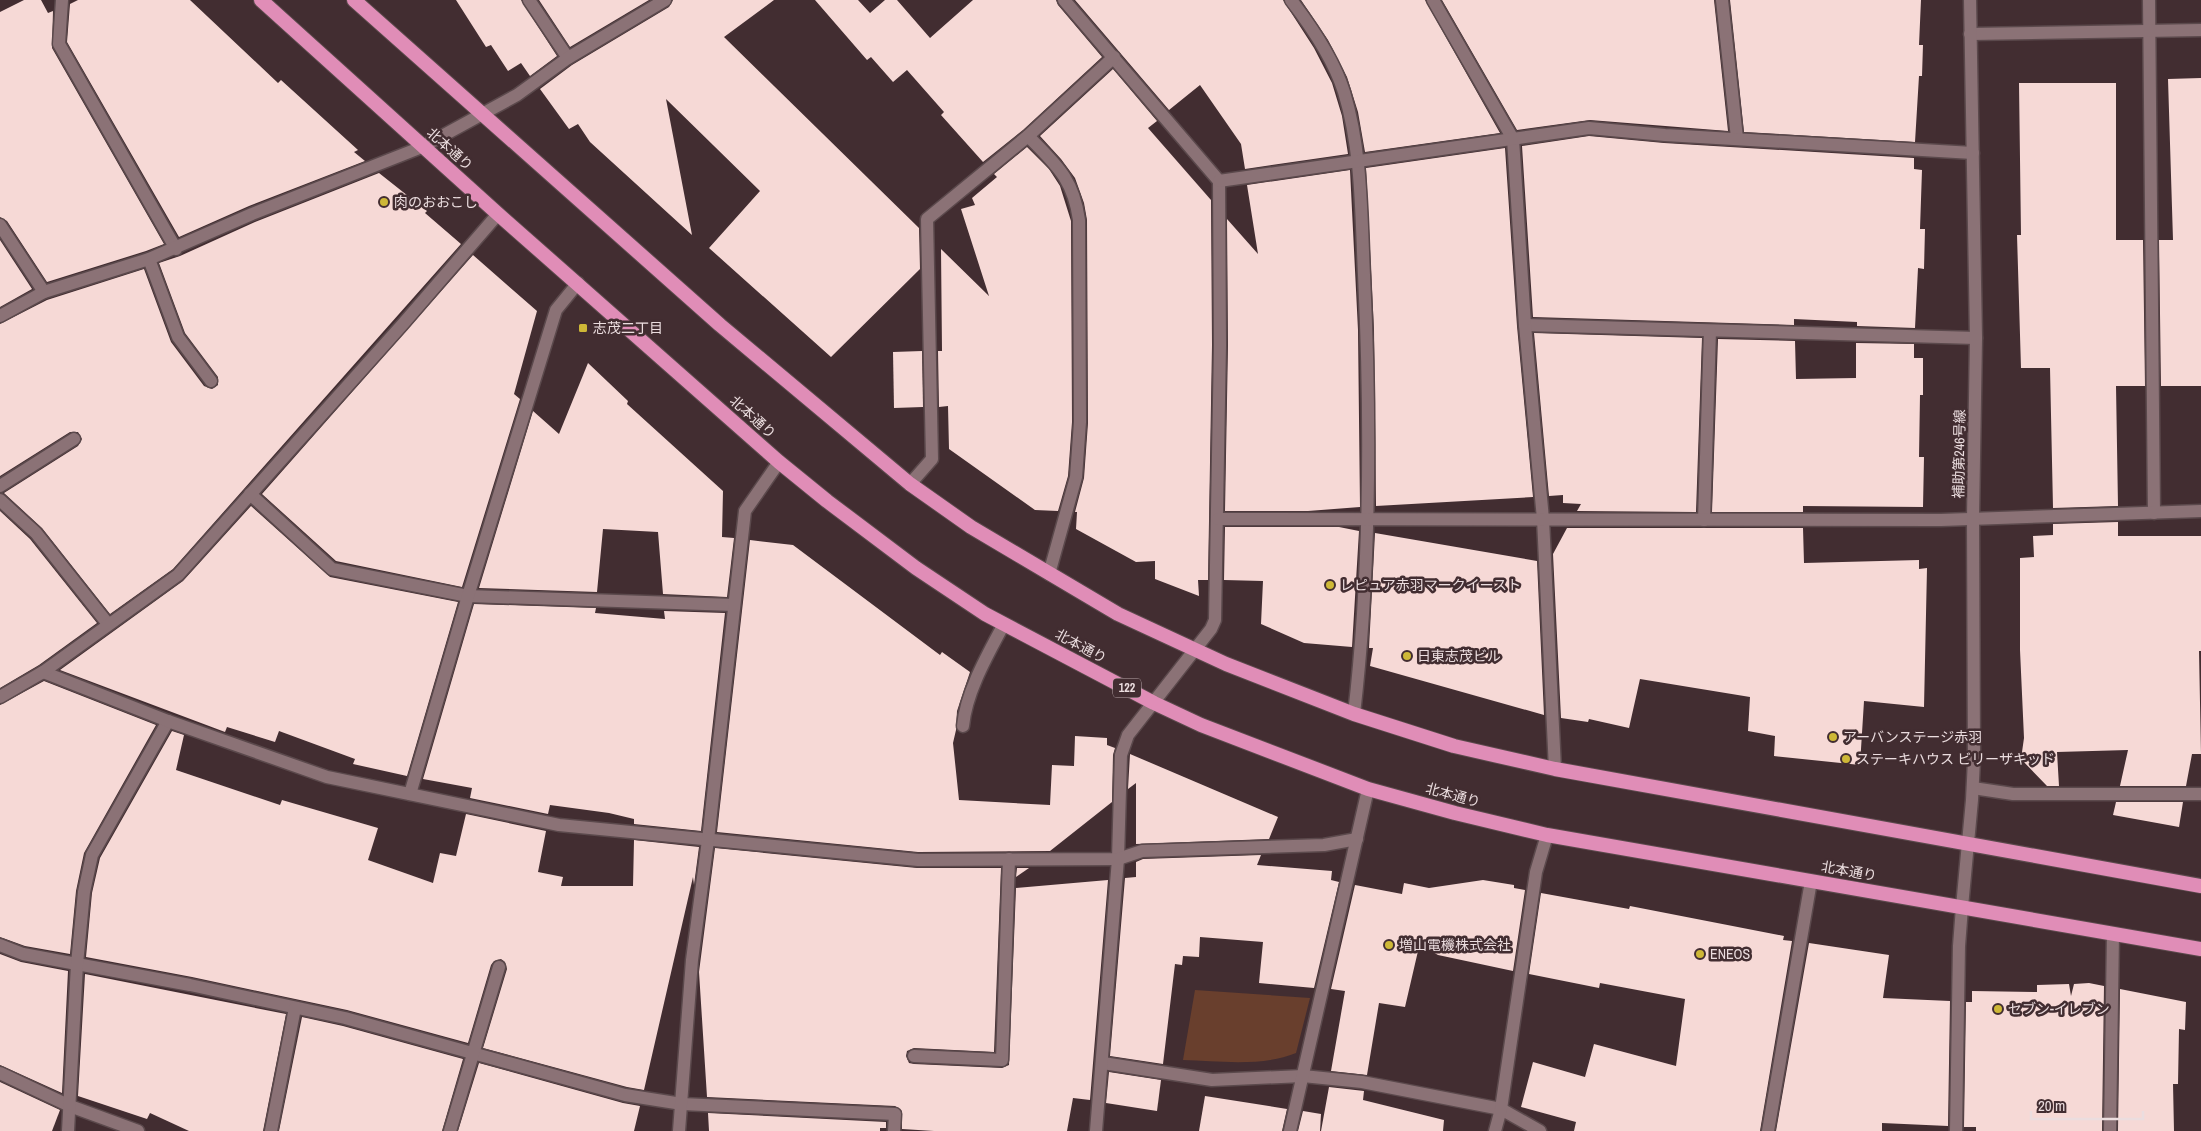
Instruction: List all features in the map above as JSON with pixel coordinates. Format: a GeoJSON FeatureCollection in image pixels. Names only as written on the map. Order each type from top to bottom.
{"type":"FeatureCollection","features":[{"type":"Feature","properties":{"kind":"highway","name":"北本通り"},"geometry":{"type":"LineString","coordinates":[[261,0],[422,147],[779,462],[827,501],[916,568],[985,614],[1154,703],[1201,724],[1368,789],[1546,835],[2201,949]]}},
{"type":"Feature","properties":{"kind":"highway"},"geometry":{"type":"LineString","coordinates":[[354,0],[706,313],[910,484],[971,527],[1049,574],[1118,614],[1193,650],[1354,714],[1454,746],[1554,769],[2201,886]]}},
{"type":"Feature","properties":{"kind":"street"},"geometry":{"type":"LineString","coordinates":[[62,0],[60,44],[176,249]]}},
{"type":"Feature","properties":{"kind":"street"},"geometry":{"type":"LineString","coordinates":[[530,0],[568,58]]}},
{"type":"Feature","properties":{"kind":"street"},"geometry":{"type":"LineString","coordinates":[[0,316],[44,292],[176,249],[252,214],[422,147],[516,95],[568,58],[665,0]]}},
{"type":"Feature","properties":{"kind":"street"},"geometry":{"type":"LineString","coordinates":[[1064,0],[1219,181],[1220,345],[1215,620],[1211,629],[1128,735],[1121,755],[1118,859],[1096,1131]]}},
{"type":"Feature","properties":{"kind":"street"},"geometry":{"type":"LineString","coordinates":[[1292,0],[1324,49],[1344,90],[1358,161],[1367,339],[1369,518],[1364,615],[1354,714]]}},
{"type":"Feature","properties":{"kind":"street"},"geometry":{"type":"LineString","coordinates":[[1433,0],[1513,139],[1525,325],[1543,519],[1554,769]]}},
{"type":"Feature","properties":{"kind":"street"},"geometry":{"type":"LineString","coordinates":[[1722,0],[1737,138]]}},
{"type":"Feature","properties":{"kind":"street","name":"補助第246号線"},"geometry":{"type":"LineString","coordinates":[[1956,1131],[1959,1035],[1958,946],[1973,788],[1973,518],[1976,338],[1970,0]]}},
{"type":"Feature","properties":{"kind":"street"},"geometry":{"type":"LineString","coordinates":[[2149,0],[2154,512]]}},
{"type":"Feature","properties":{"kind":"street"},"geometry":{"type":"LineString","coordinates":[[1970,34],[2201,30]]}},
{"type":"Feature","properties":{"kind":"street"},"geometry":{"type":"LineString","coordinates":[[910,484],[932,459],[927,219],[1028,136],[1114,57]]}},
{"type":"Feature","properties":{"kind":"street"},"geometry":{"type":"LineString","coordinates":[[1219,181],[1589,128],[1665,135],[1972,153]]}},
{"type":"Feature","properties":{"kind":"street"},"geometry":{"type":"LineString","coordinates":[[1028,136],[1062,172],[1071,186],[1076,200],[1079,220],[1080,422],[1076,477],[1049,574]]}},
{"type":"Feature","properties":{"kind":"street"},"geometry":{"type":"LineString","coordinates":[[0,697],[43,672],[178,575],[402,325],[498,214]]}},
{"type":"Feature","properties":{"kind":"street"},"geometry":{"type":"LineString","coordinates":[[0,225],[44,292]]}},
{"type":"Feature","properties":{"kind":"street"},"geometry":{"type":"LineString","coordinates":[[148,259],[178,337],[210,381]]}},
{"type":"Feature","properties":{"kind":"street"},"geometry":{"type":"LineString","coordinates":[[410,794],[468,596],[556,310],[578,284]]}},
{"type":"Feature","properties":{"kind":"street"},"geometry":{"type":"LineString","coordinates":[[1525,325],[1976,338]]}},
{"type":"Feature","properties":{"kind":"street"},"geometry":{"type":"LineString","coordinates":[[1704,520],[1710,331]]}},
{"type":"Feature","properties":{"kind":"street"},"geometry":{"type":"LineString","coordinates":[[0,486],[74,439]]}},
{"type":"Feature","properties":{"kind":"street"},"geometry":{"type":"LineString","coordinates":[[679,1131],[692,960],[708,840],[745,511],[779,462]]}},
{"type":"Feature","properties":{"kind":"street"},"geometry":{"type":"LineString","coordinates":[[250,494],[332,569],[468,596],[734,605]]}},
{"type":"Feature","properties":{"kind":"street"},"geometry":{"type":"LineString","coordinates":[[0,500],[36,533],[108,624]]}},
{"type":"Feature","properties":{"kind":"street"},"geometry":{"type":"LineString","coordinates":[[1218,519],[1704,520],[1973,518],[2201,511]]}},
{"type":"Feature","properties":{"kind":"street"},"geometry":{"type":"LineString","coordinates":[[963,726],[964,714],[981,670],[1004,624]]}},
{"type":"Feature","properties":{"kind":"street"},"geometry":{"type":"LineString","coordinates":[[43,672],[168,721],[326,777],[559,825],[918,860],[1118,859],[1142,851],[1324,845],[1357,839]]}},
{"type":"Feature","properties":{"kind":"street"},"geometry":{"type":"LineString","coordinates":[[68,1131],[77,964],[84,892],[92,855],[168,721]]}},
{"type":"Feature","properties":{"kind":"street"},"geometry":{"type":"LineString","coordinates":[[1973,788],[2014,794],[2201,794]]}},
{"type":"Feature","properties":{"kind":"street"},"geometry":{"type":"LineString","coordinates":[[1290,1131],[1368,789]]}},
{"type":"Feature","properties":{"kind":"street"},"geometry":{"type":"LineString","coordinates":[[1496,1131],[1501,1109],[1536,872],[1546,835]]}},
{"type":"Feature","properties":{"kind":"street"},"geometry":{"type":"LineString","coordinates":[[914,1056],[1002,1060],[1009,859]]}},
{"type":"Feature","properties":{"kind":"street"},"geometry":{"type":"LineString","coordinates":[[1768,1131],[1812,881]]}},
{"type":"Feature","properties":{"kind":"street"},"geometry":{"type":"LineString","coordinates":[[2110,1131],[2113,934]]}},
{"type":"Feature","properties":{"kind":"street"},"geometry":{"type":"LineString","coordinates":[[0,945],[23,954],[345,1018],[625,1095],[682,1104],[895,1114],[894,1131]]}},
{"type":"Feature","properties":{"kind":"street"},"geometry":{"type":"LineString","coordinates":[[450,1131],[499,967]]}},
{"type":"Feature","properties":{"kind":"street"},"geometry":{"type":"LineString","coordinates":[[271,1131],[295,1008]]}},
{"type":"Feature","properties":{"kind":"street"},"geometry":{"type":"LineString","coordinates":[[1103,1063],[1212,1080],[1303,1076],[1362,1082],[1501,1109],[1540,1131]]}},
{"type":"Feature","properties":{"kind":"street"},"geometry":{"type":"LineString","coordinates":[[0,1073],[70,1106],[138,1131]]}},
{"type":"Feature","properties":{"kind":"shaded area"},"geometry":{"type":"Polygon","coordinates":[[[1195,990],[1310,998],[1296,1053],[1255,1062],[1183,1060],[1195,990]]]}},
{"type":"Feature","properties":{"kind":"building"},"geometry":{"type":"Polygon","coordinates":[[[24,0],[41,0],[48,13],[53,11],[52,48],[164,244],[47,282],[7,221],[0,217],[0,12],[24,0]]]}},
{"type":"Feature","properties":{"kind":"building"},"geometry":{"type":"Polygon","coordinates":[[[78,0],[190,0],[278,83],[281,80],[358,150],[354,152],[365,161],[249,206],[179,237],[67,42],[70,4],[78,0]]]}},
{"type":"Feature","properties":{"kind":"building"},"geometry":{"type":"Polygon","coordinates":[[[456,0],[521,0],[557,56],[530,76],[521,63],[508,71],[491,45],[486,47],[456,0]]]}},
{"type":"Feature","properties":{"kind":"building"},"geometry":{"type":"Polygon","coordinates":[[[539,0],[649,0],[570,47],[539,0]]]}},
{"type":"Feature","properties":{"kind":"building"},"geometry":{"type":"Polygon","coordinates":[[[673,0],[774,0],[724,37],[919,228],[920,269],[831,357],[709,248],[760,191],[666,99],[692,235],[590,142],[578,124],[569,129],[540,89],[572,65],[669,7],[673,0]]]}},
{"type":"Feature","properties":{"kind":"building"},"geometry":{"type":"Polygon","coordinates":[[[815,0],[858,0],[870,13],[885,0],[897,0],[930,38],[973,0],[1056,0],[1058,5],[1102,57],[1023,130],[983,162],[941,115],[944,112],[907,70],[893,82],[871,57],[867,60],[815,0]]]}},
{"type":"Feature","properties":{"kind":"building"},"geometry":{"type":"Polygon","coordinates":[[[1075,0],[1283,0],[1314,48],[1332,83],[1342,116],[1348,154],[1245,169],[1241,144],[1200,85],[1169,110],[1075,0]]]}},
{"type":"Feature","properties":{"kind":"building"},"geometry":{"type":"Polygon","coordinates":[[[1301,0],[1425,0],[1500,133],[1365,152],[1358,112],[1347,77],[1328,40],[1301,0]]]}},
{"type":"Feature","properties":{"kind":"building"},"geometry":{"type":"Polygon","coordinates":[[[1442,0],[1714,0],[1728,131],[1590,120],[1517,130],[1442,0]]]}},
{"type":"Feature","properties":{"kind":"building"},"geometry":{"type":"Polygon","coordinates":[[[1730,0],[1921,0],[1919,45],[1923,45],[1922,76],[1919,76],[1915,142],[1744,132],[1730,0]]]}},
{"type":"Feature","properties":{"kind":"building"},"geometry":{"type":"Polygon","coordinates":[[[1113,69],[1157,121],[1148,128],[1211,200],[1212,345],[1208,580],[1198,580],[1199,596],[1155,579],[1155,561],[1136,562],[1076,529],[1077,512],[1075,512],[1084,478],[1088,423],[1087,220],[1084,203],[1075,178],[1040,136],[1113,69]]]}},
{"type":"Feature","properties":{"kind":"building"},"geometry":{"type":"Polygon","coordinates":[[[2201,78],[2201,386],[2161,386],[2159,240],[2173,240],[2168,79],[2201,78]]]}},
{"type":"Feature","properties":{"kind":"building"},"geometry":{"type":"Polygon","coordinates":[[[2019,83],[2116,83],[2116,240],[2143,240],[2145,386],[2116,386],[2118,506],[2053,508],[2050,368],[2021,368],[2017,235],[2021,235],[2019,83]]]}},
{"type":"Feature","properties":{"kind":"building"},"geometry":{"type":"Polygon","coordinates":[[[1589,136],[1664,143],[1914,158],[1914,169],[1922,170],[1920,229],[1925,229],[1924,269],[1918,268],[1915,328],[1857,326],[1857,322],[1794,319],[1794,325],[1533,317],[1522,146],[1589,136]]]}},
{"type":"Feature","properties":{"kind":"building"},"geometry":{"type":"Polygon","coordinates":[[[1027,147],[1049,169],[1060,186],[1071,221],[1072,422],[1068,476],[1058,511],[1035,510],[949,449],[948,406],[939,407],[938,351],[942,351],[941,249],[989,296],[961,209],[975,205],[972,198],[997,177],[994,174],[1027,147]]]}},
{"type":"Feature","properties":{"kind":"building"},"geometry":{"type":"Polygon","coordinates":[[[1505,148],[1517,326],[1533,497],[1376,506],[1374,330],[1366,168],[1505,148]]]}},
{"type":"Feature","properties":{"kind":"building"},"geometry":{"type":"Polygon","coordinates":[[[1350,170],[1358,330],[1360,507],[1308,511],[1225,511],[1228,345],[1227,219],[1258,254],[1247,185],[1350,170]]]}},
{"type":"Feature","properties":{"kind":"building"},"geometry":{"type":"Polygon","coordinates":[[[379,173],[427,211],[425,213],[461,244],[173,569],[110,614],[42,528],[4,493],[78,446],[82,439],[78,432],[70,432],[0,476],[0,324],[47,300],[144,269],[171,342],[204,386],[212,389],[218,385],[218,377],[185,333],[159,263],[180,256],[255,222],[379,173]]]}},
{"type":"Feature","properties":{"kind":"building"},"geometry":{"type":"Polygon","coordinates":[[[0,240],[32,289],[0,307],[0,240]]]}},
{"type":"Feature","properties":{"kind":"building"},"geometry":{"type":"Polygon","coordinates":[[[473,255],[537,311],[514,394],[520,399],[462,587],[336,561],[262,494],[473,255]]]}},
{"type":"Feature","properties":{"kind":"building"},"geometry":{"type":"Polygon","coordinates":[[[1534,333],[1702,338],[1696,512],[1577,511],[1581,504],[1563,503],[1563,495],[1549,496],[1534,333]]]}},
{"type":"Feature","properties":{"kind":"building"},"geometry":{"type":"Polygon","coordinates":[[[1718,339],[1795,341],[1796,379],[1856,378],[1856,343],[1914,344],[1914,358],[1923,358],[1923,395],[1920,395],[1919,457],[1924,457],[1923,507],[1803,506],[1803,512],[1712,512],[1718,339]]]}},
{"type":"Feature","properties":{"kind":"building"},"geometry":{"type":"Polygon","coordinates":[[[922,351],[923,407],[894,408],[893,352],[922,351]]]}},
{"type":"Feature","properties":{"kind":"building"},"geometry":{"type":"Polygon","coordinates":[[[588,363],[628,401],[627,404],[723,491],[722,537],[734,538],[727,597],[663,594],[658,532],[603,529],[597,592],[479,588],[533,411],[559,434],[588,363]]]}},
{"type":"Feature","properties":{"kind":"building"},"geometry":{"type":"Polygon","coordinates":[[[251,506],[330,577],[458,602],[407,776],[353,764],[355,759],[279,731],[275,742],[227,727],[225,732],[60,670],[183,581],[251,506]]]}},
{"type":"Feature","properties":{"kind":"building"},"geometry":{"type":"Polygon","coordinates":[[[0,511],[30,539],[97,623],[39,665],[0,688],[0,511]]]}},
{"type":"Feature","properties":{"kind":"building"},"geometry":{"type":"Polygon","coordinates":[[[2118,522],[2118,536],[2201,536],[2201,651],[2199,651],[2201,754],[2192,754],[2186,786],[2120,786],[2128,750],[2057,752],[2059,786],[2047,786],[2021,759],[2024,738],[2020,650],[2020,558],[2034,557],[2033,536],[2053,535],[2053,524],[2118,522]]]}},
{"type":"Feature","properties":{"kind":"building"},"geometry":{"type":"Polygon","coordinates":[[[1225,527],[1339,527],[1359,531],[1352,647],[1304,643],[1261,624],[1263,581],[1224,580],[1225,527]]]}},
{"type":"Feature","properties":{"kind":"building"},"geometry":{"type":"Polygon","coordinates":[[[1567,528],[1803,528],[1804,563],[1919,560],[1919,569],[1927,568],[1924,707],[1864,701],[1860,765],[1774,756],[1775,736],[1748,731],[1750,697],[1640,679],[1629,728],[1589,719],[1588,722],[1561,718],[1553,554],[1567,528]]]}},
{"type":"Feature","properties":{"kind":"building"},"geometry":{"type":"Polygon","coordinates":[[[1375,533],[1537,561],[1544,715],[1370,666],[1373,648],[1369,648],[1375,533]]]}},
{"type":"Feature","properties":{"kind":"building"},"geometry":{"type":"Polygon","coordinates":[[[750,540],[793,545],[940,655],[942,652],[970,672],[957,711],[953,743],[959,800],[1050,805],[1052,765],[1074,766],[1075,736],[1107,738],[1107,745],[1115,748],[1113,755],[1112,802],[1050,851],[918,852],[717,832],[750,540]]]}},
{"type":"Feature","properties":{"kind":"building"},"geometry":{"type":"Polygon","coordinates":[[[474,604],[596,608],[595,613],[665,619],[664,611],[725,613],[701,831],[634,824],[634,819],[609,813],[550,805],[548,814],[470,798],[472,788],[423,779],[474,604]]]}},
{"type":"Feature","properties":{"kind":"building"},"geometry":{"type":"Polygon","coordinates":[[[44,681],[156,725],[84,853],[76,891],[70,954],[25,946],[0,937],[0,705],[44,681]]]}},
{"type":"Feature","properties":{"kind":"building"},"geometry":{"type":"Polygon","coordinates":[[[172,731],[184,735],[176,770],[280,805],[282,800],[378,828],[368,860],[433,883],[440,853],[456,856],[466,814],[546,831],[538,872],[563,877],[561,886],[633,886],[634,840],[699,847],[694,885],[693,877],[644,1090],[483,1048],[507,969],[505,962],[501,959],[494,961],[491,965],[468,1043],[347,1010],[86,957],[92,893],[100,858],[172,731]]]}},
{"type":"Feature","properties":{"kind":"building"},"geometry":{"type":"Polygon","coordinates":[[[1130,754],[1278,817],[1269,839],[1136,844],[1136,783],[1128,789],[1130,754]]]}},
{"type":"Feature","properties":{"kind":"building"},"geometry":{"type":"Polygon","coordinates":[[[2116,802],[2183,802],[2179,827],[2113,815],[2116,802]]]}},
{"type":"Feature","properties":{"kind":"building"},"geometry":{"type":"Polygon","coordinates":[[[715,848],[917,868],[1001,868],[994,1052],[914,1048],[907,1051],[906,1056],[909,1063],[914,1064],[1002,1068],[1009,1065],[1016,888],[1108,880],[1090,1100],[1073,1098],[1067,1131],[934,1131],[902,1129],[902,1111],[895,1106],[707,1097],[699,972],[715,848]]]}},
{"type":"Feature","properties":{"kind":"building"},"geometry":{"type":"Polygon","coordinates":[[[1261,855],[1257,865],[1332,871],[1331,880],[1339,882],[1314,988],[1259,983],[1263,942],[1200,937],[1199,957],[1183,956],[1182,965],[1175,964],[1163,1064],[1110,1056],[1125,878],[1136,877],[1136,862],[1143,859],[1261,855]]]}},
{"type":"Feature","properties":{"kind":"building"},"geometry":{"type":"Polygon","coordinates":[[[1017,868],[1029,868],[1016,877],[1017,868]]]}},
{"type":"Feature","properties":{"kind":"building"},"geometry":{"type":"Polygon","coordinates":[[[1483,880],[1514,885],[1514,888],[1525,890],[1513,971],[1438,955],[1424,947],[1423,952],[1418,951],[1405,1007],[1379,1003],[1367,1075],[1331,1071],[1345,991],[1331,989],[1355,885],[1402,894],[1404,883],[1429,888],[1483,880]]]}},
{"type":"Feature","properties":{"kind":"building"},"geometry":{"type":"Polygon","coordinates":[[[1541,893],[1629,909],[1630,906],[1784,936],[1783,940],[1792,941],[1760,1131],[1574,1131],[1576,1122],[1521,1107],[1533,1062],[1585,1077],[1594,1044],[1676,1066],[1685,999],[1600,983],[1599,988],[1529,974],[1541,893]]]}},
{"type":"Feature","properties":{"kind":"building"},"geometry":{"type":"Polygon","coordinates":[[[1809,943],[1889,955],[1883,998],[1950,1001],[1948,1126],[1882,1123],[1882,1131],[1776,1131],[1809,943]]]}},
{"type":"Feature","properties":{"kind":"building"},"geometry":{"type":"Polygon","coordinates":[[[0,954],[21,962],[68,971],[62,1093],[0,1065],[0,954]]]}},
{"type":"Feature","properties":{"kind":"building"},"geometry":{"type":"Polygon","coordinates":[[[85,974],[286,1014],[263,1131],[189,1131],[150,1113],[147,1119],[78,1096],[85,974]]]}},
{"type":"Feature","properties":{"kind":"building"},"geometry":{"type":"Polygon","coordinates":[[[2089,983],[2104,986],[2102,1131],[1976,1131],[1976,1127],[1964,1127],[1966,1002],[1972,1002],[1972,991],[2037,992],[2037,985],[2069,984],[2071,996],[2074,984],[2089,983]]]}},
{"type":"Feature","properties":{"kind":"building"},"geometry":{"type":"Polygon","coordinates":[[[2120,989],[2186,1002],[2185,1030],[2179,1029],[2178,1084],[2173,1084],[2174,1131],[2118,1131],[2120,989]]]}},
{"type":"Feature","properties":{"kind":"building"},"geometry":{"type":"Polygon","coordinates":[[[302,1017],[343,1026],[463,1059],[442,1131],[279,1131],[302,1017]]]}},
{"type":"Feature","properties":{"kind":"building"},"geometry":{"type":"Polygon","coordinates":[[[479,1063],[640,1106],[634,1131],[458,1131],[479,1063]]]}},
{"type":"Feature","properties":{"kind":"building"},"geometry":{"type":"Polygon","coordinates":[[[1109,1072],[1161,1080],[1157,1111],[1106,1103],[1109,1072]]]}},
{"type":"Feature","properties":{"kind":"building"},"geometry":{"type":"Polygon","coordinates":[[[0,1082],[60,1110],[52,1131],[0,1131],[0,1082]]]}},
{"type":"Feature","properties":{"kind":"building"},"geometry":{"type":"Polygon","coordinates":[[[1329,1087],[1364,1091],[1363,1100],[1444,1120],[1443,1131],[1321,1131],[1329,1087]]]}},
{"type":"Feature","properties":{"kind":"building"},"geometry":{"type":"Polygon","coordinates":[[[1205,1096],[1287,1109],[1282,1131],[1199,1131],[1205,1096]]]}},
{"type":"Feature","properties":{"kind":"building"},"geometry":{"type":"Polygon","coordinates":[[[1303,1111],[1321,1114],[1320,1131],[1298,1131],[1303,1111]]]}},
{"type":"Feature","properties":{"kind":"building"},"geometry":{"type":"Polygon","coordinates":[[[708,1113],[886,1122],[886,1128],[880,1128],[880,1131],[709,1131],[708,1113]]]}},
{"type":"Feature","properties":{"kind":"place","name":"肉のおおこし"},"geometry":{"type":"Point","coordinates":[384,202]}},
{"type":"Feature","properties":{"kind":"place","name":"志茂二丁目"},"geometry":{"type":"Point","coordinates":[583,328]}},
{"type":"Feature","properties":{"kind":"place","name":"レピュア赤羽マークイースト"},"geometry":{"type":"Point","coordinates":[1330,585]}},
{"type":"Feature","properties":{"kind":"place","name":"日東志茂ビル"},"geometry":{"type":"Point","coordinates":[1407,656]}},
{"type":"Feature","properties":{"kind":"place","name":"アーバンステージ赤羽"},"geometry":{"type":"Point","coordinates":[1833,737]}},
{"type":"Feature","properties":{"kind":"place","name":"ステーキハウス ビリーザキッド"},"geometry":{"type":"Point","coordinates":[1846,759]}},
{"type":"Feature","properties":{"kind":"place","name":"増山電機株式会社"},"geometry":{"type":"Point","coordinates":[1389,945]}},
{"type":"Feature","properties":{"kind":"place","name":"ENEOS"},"geometry":{"type":"Point","coordinates":[1700,954]}},
{"type":"Feature","properties":{"kind":"place","name":"セブン-イレブン"},"geometry":{"type":"Point","coordinates":[1998,1009]}}]}
